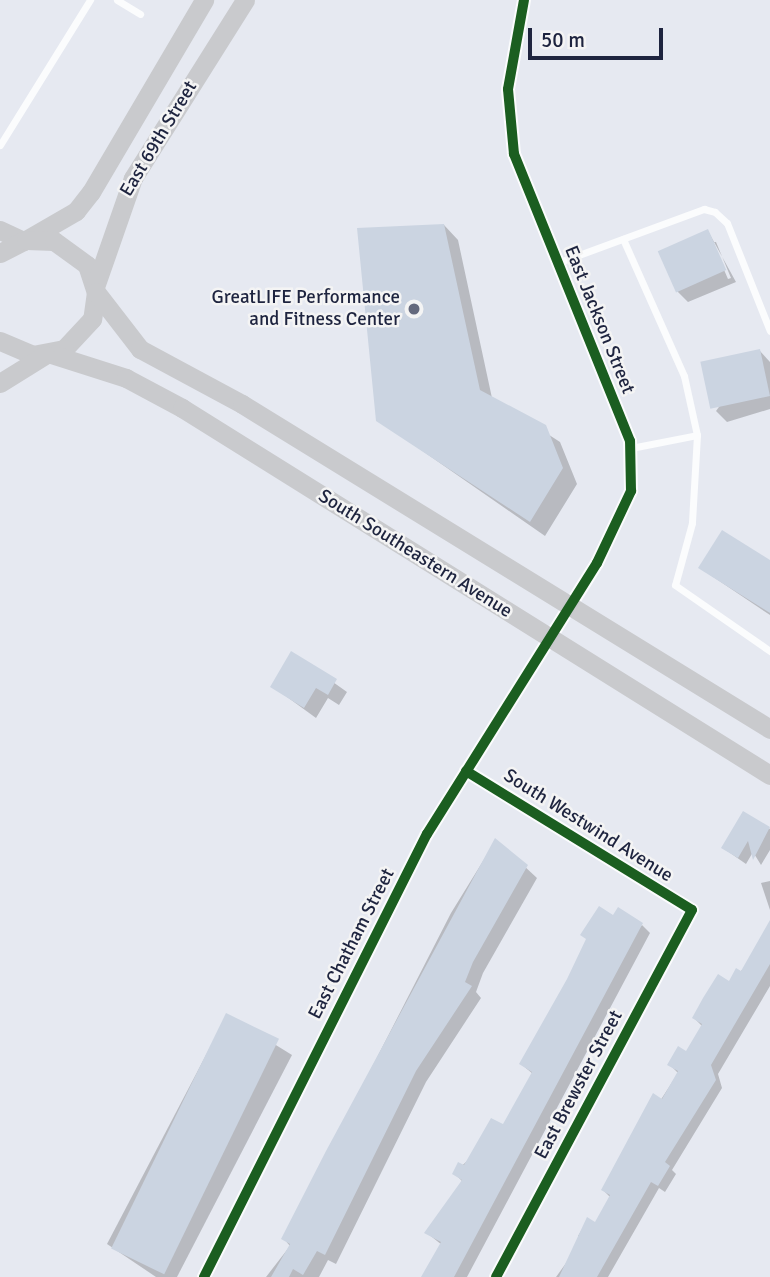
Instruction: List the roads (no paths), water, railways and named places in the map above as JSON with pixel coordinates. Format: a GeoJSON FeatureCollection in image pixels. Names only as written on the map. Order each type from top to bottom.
{"type":"FeatureCollection","features":[{"type":"Feature","properties":{"kind":"main road","name":"East 69th Street"},"geometry":{"type":"LineString","coordinates":[[0,253],[76,211],[91,192],[204,0]]}},
{"type":"Feature","properties":{"kind":"main road","name":"East 69th Street"},"geometry":{"type":"LineString","coordinates":[[0,383],[85,331],[95,289],[133,178],[245,0]]}},
{"type":"Feature","properties":{"kind":"main road"},"geometry":{"type":"LineString","coordinates":[[0,230],[25,240]]}},
{"type":"Feature","properties":{"kind":"main road","name":"South Southeastern Avenue"},"geometry":{"type":"LineString","coordinates":[[25,240],[67,246],[87,265],[95,289],[140,349],[242,404],[770,729]]}},
{"type":"Feature","properties":{"kind":"main road","name":"South Southeastern Avenue"},"geometry":{"type":"LineString","coordinates":[[0,341],[20,353],[48,354],[125,378],[182,408],[770,775]]}},
{"type":"Feature","properties":{"kind":"street","name":"East Jackson Street"},"geometry":{"type":"LineString","coordinates":[[524,0],[512,45],[508,122],[557,263],[631,447],[634,468],[621,518],[549,637]]}},
{"type":"Feature","properties":{"kind":"street","name":"East Chatham Street"},"geometry":{"type":"LineString","coordinates":[[204,1277],[410,867],[549,637]]}},
{"type":"Feature","properties":{"kind":"street","name":"South Westwind Avenue"},"geometry":{"type":"LineString","coordinates":[[466,771],[692,910]]}},
{"type":"Feature","properties":{"kind":"street","name":"East Brewster Street"},"geometry":{"type":"LineString","coordinates":[[496,1277],[692,910]]}},
{"type":"Feature","properties":{"kind":"lane"},"geometry":{"type":"LineString","coordinates":[[0,145],[90,0]]}},
{"type":"Feature","properties":{"kind":"lane"},"geometry":{"type":"LineString","coordinates":[[117,0],[139,14]]}},
{"type":"Feature","properties":{"kind":"lane"},"geometry":{"type":"LineString","coordinates":[[557,263],[704,209],[715,212],[727,223],[770,331]]}},
{"type":"Feature","properties":{"kind":"lane"},"geometry":{"type":"LineString","coordinates":[[623,239],[684,376],[697,435],[692,523],[675,585],[770,651]]}},
{"type":"Feature","properties":{"kind":"lane"},"geometry":{"type":"LineString","coordinates":[[631,447],[697,435]]}},
{"type":"Feature","properties":{"kind":"place","name":"GreatLIFE Performance and Fitness Center"},"geometry":{"type":"Point","coordinates":[414,309]}}]}
